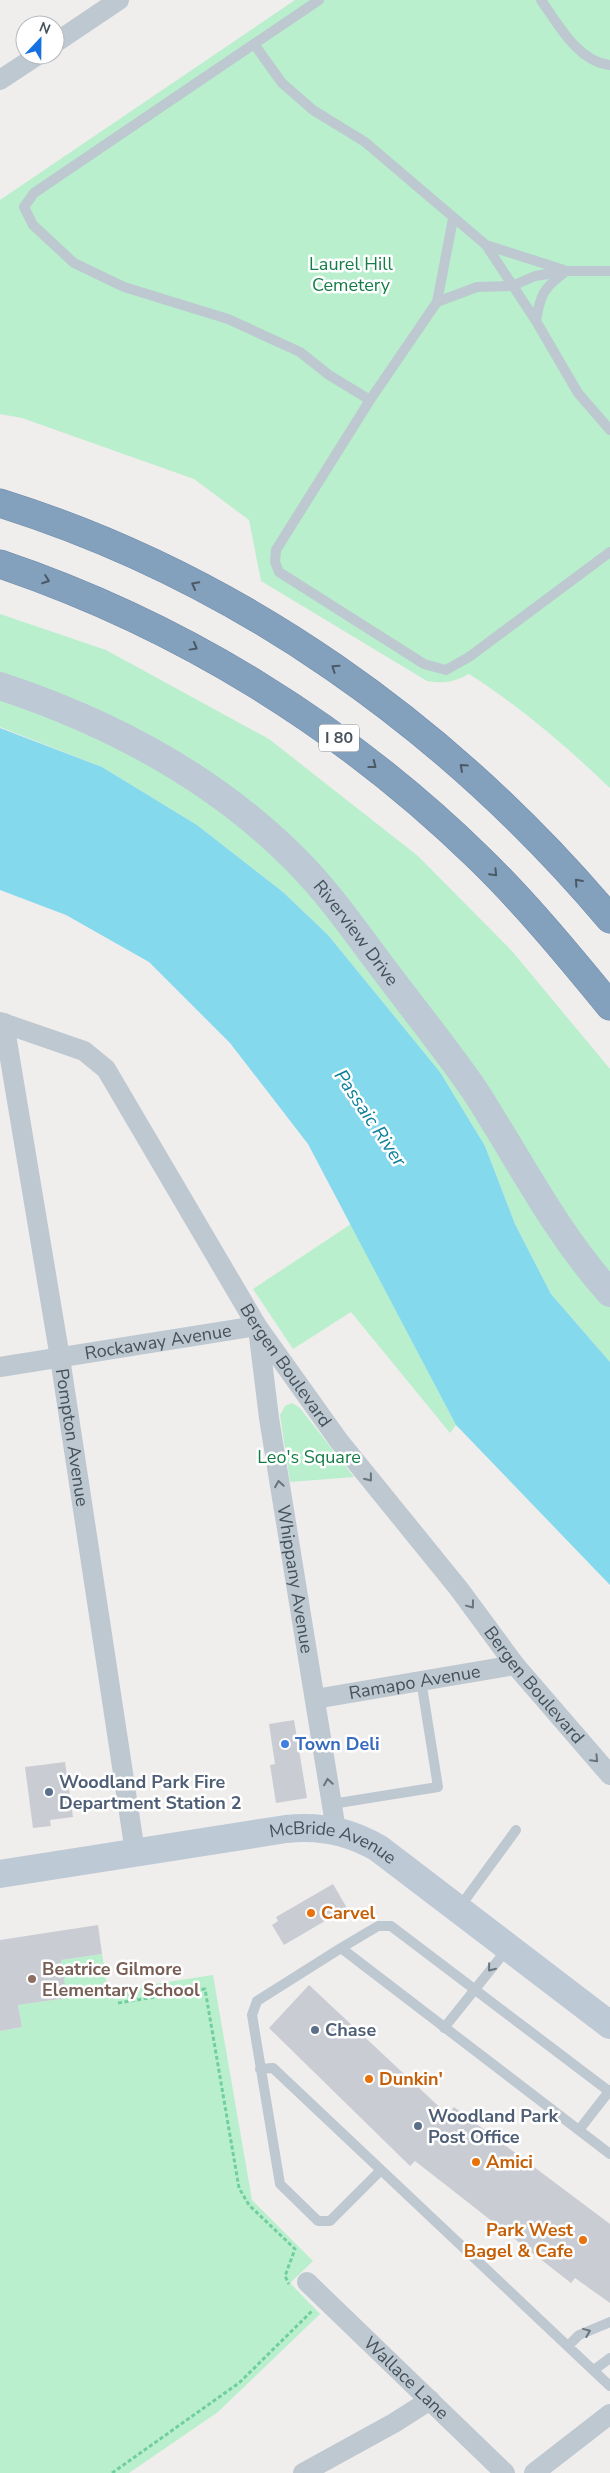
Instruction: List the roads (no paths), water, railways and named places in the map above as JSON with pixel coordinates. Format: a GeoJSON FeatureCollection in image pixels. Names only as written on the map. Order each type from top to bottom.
{"type":"FeatureCollection","features":[{"type":"Feature","properties":{"kind":"highway"},"geometry":{"type":"LineString","coordinates":[[0,503],[69,528],[185,579],[243,610],[343,673],[401,715],[499,800],[544,844],[610,919]]}},
{"type":"Feature","properties":{"kind":"highway","name":"I 80"},"geometry":{"type":"LineString","coordinates":[[0,564],[70,590],[182,641],[258,684],[339,738],[429,811],[481,860],[530,911],[610,1006]]}},
{"type":"Feature","properties":{"kind":"street"},"geometry":{"type":"LineString","coordinates":[[65,36],[120,0]]}},
{"type":"Feature","properties":{"kind":"street"},"geometry":{"type":"LineString","coordinates":[[0,80],[23,65]]}},
{"type":"Feature","properties":{"kind":"street","name":"Riverview Drive"},"geometry":{"type":"LineString","coordinates":[[0,686],[84,716],[156,753],[229,803],[296,860],[329,898],[447,1052],[497,1126],[567,1241],[610,1293]]}},
{"type":"Feature","properties":{"kind":"street","name":"Bergen Boulevard"},"geometry":{"type":"LineString","coordinates":[[2,1022],[84,1051],[106,1069],[257,1326],[339,1441],[458,1589],[515,1665],[610,1775]]}},
{"type":"Feature","properties":{"kind":"street","name":"Pompton Avenue"},"geometry":{"type":"LineString","coordinates":[[2,1022],[60,1358],[135,1852]]}},
{"type":"Feature","properties":{"kind":"street","name":"Rockaway Avenue"},"geometry":{"type":"LineString","coordinates":[[0,1367],[257,1326]]}},
{"type":"Feature","properties":{"kind":"street","name":"Whippany Avenue"},"geometry":{"type":"LineString","coordinates":[[257,1326],[268,1418],[334,1817]]}},
{"type":"Feature","properties":{"kind":"street","name":"Ramapo Avenue"},"geometry":{"type":"LineString","coordinates":[[314,1699],[515,1665]]}},
{"type":"Feature","properties":{"kind":"street","name":"McBride Avenue"},"geometry":{"type":"LineString","coordinates":[[0,1874],[304,1827],[334,1817],[353,1835],[378,1848],[610,2025]]}},
{"type":"Feature","properties":{"kind":"street","name":"Wallace Lane"},"geometry":{"type":"LineString","coordinates":[[300,2285],[315,2304],[430,2400],[506,2473]]}},
{"type":"Feature","properties":{"kind":"street"},"geometry":{"type":"LineString","coordinates":[[303,2473],[394,2423],[430,2400]]}},
{"type":"Feature","properties":{"kind":"street"},"geometry":{"type":"LineString","coordinates":[[534,2473],[610,2414]]}},
{"type":"Feature","properties":{"kind":"lane"},"geometry":{"type":"LineString","coordinates":[[319,0],[34,193],[24,207],[33,224],[74,264],[124,287],[228,319],[300,352],[329,375],[370,400]]}},
{"type":"Feature","properties":{"kind":"lane"},"geometry":{"type":"LineString","coordinates":[[541,0],[574,47],[604,65],[610,65]]}},
{"type":"Feature","properties":{"kind":"lane"},"geometry":{"type":"LineString","coordinates":[[254,44],[282,83],[313,110],[365,142],[453,219],[486,245],[537,264],[567,271]]}},
{"type":"Feature","properties":{"kind":"lane"},"geometry":{"type":"LineString","coordinates":[[453,219],[437,302],[370,400],[276,550],[275,562],[279,572],[424,664],[446,670],[469,657],[610,552]]}},
{"type":"Feature","properties":{"kind":"lane"},"geometry":{"type":"LineString","coordinates":[[486,245],[536,321],[578,394],[610,430]]}},
{"type":"Feature","properties":{"kind":"lane"},"geometry":{"type":"LineString","coordinates":[[437,302],[477,287],[512,286],[535,276],[567,271],[610,271]]}},
{"type":"Feature","properties":{"kind":"lane"},"geometry":{"type":"LineString","coordinates":[[536,321],[543,292],[567,271]]}},
{"type":"Feature","properties":{"kind":"lane"},"geometry":{"type":"LineString","coordinates":[[334,1817],[438,1787],[421,1680]]}},
{"type":"Feature","properties":{"kind":"lane"},"geometry":{"type":"LineString","coordinates":[[459,1909],[516,1830]]}},
{"type":"Feature","properties":{"kind":"lane"},"geometry":{"type":"LineString","coordinates":[[380,2171],[330,2222],[318,2221],[280,2184],[252,2015],[257,2001],[378,1926],[391,1926],[610,2091],[580,2130]]}},
{"type":"Feature","properties":{"kind":"lane"},"geometry":{"type":"LineString","coordinates":[[444,2028],[508,1947]]}},
{"type":"Feature","properties":{"kind":"lane"},"geometry":{"type":"LineString","coordinates":[[341,1948],[610,2154]]}},
{"type":"Feature","properties":{"kind":"lane"},"geometry":{"type":"LineString","coordinates":[[260,2069],[273,2068],[610,2386]]}},
{"type":"Feature","properties":{"kind":"lane"},"geometry":{"type":"LineString","coordinates":[[568,2346],[579,2335],[610,2322]]}},
{"type":"Feature","properties":{"kind":"lane"},"geometry":{"type":"LineString","coordinates":[[594,2370],[610,2358]]}},
{"type":"Feature","properties":{"kind":"water","name":"Passaic River"},"geometry":{"type":"Polygon","coordinates":[[[0,728],[102,767],[197,825],[283,892],[328,935],[440,1072],[485,1146],[515,1224],[551,1294],[610,1362],[610,1585],[456,1425],[308,1144],[230,1043],[149,962],[66,915],[0,890],[0,728]]]}},
{"type":"Feature","properties":{"kind":"place","name":"Town Deli"},"geometry":{"type":"Point","coordinates":[285,1744]}},
{"type":"Feature","properties":{"kind":"place","name":"Woodland Park Fire Department Station 2"},"geometry":{"type":"Point","coordinates":[49,1792]}},
{"type":"Feature","properties":{"kind":"place","name":"Carvel"},"geometry":{"type":"Point","coordinates":[311,1913]}},
{"type":"Feature","properties":{"kind":"place","name":"Beatrice Gilmore Elementary School"},"geometry":{"type":"Point","coordinates":[32,1979]}},
{"type":"Feature","properties":{"kind":"place","name":"Chase"},"geometry":{"type":"Point","coordinates":[315,2030]}},
{"type":"Feature","properties":{"kind":"place","name":"Dunkin'"},"geometry":{"type":"Point","coordinates":[369,2079]}},
{"type":"Feature","properties":{"kind":"place","name":"Woodland Park Post Office"},"geometry":{"type":"Point","coordinates":[418,2126]}},
{"type":"Feature","properties":{"kind":"place","name":"Amici"},"geometry":{"type":"Point","coordinates":[476,2162]}},
{"type":"Feature","properties":{"kind":"place","name":"Park West Bagel & Cafe"},"geometry":{"type":"Point","coordinates":[583,2240]}},
{"type":"Feature","properties":{"kind":"park label","name":"Laurel Hill Cemetery"},"geometry":{"type":"Point","coordinates":[351,274]}},
{"type":"Feature","properties":{"kind":"park label","name":"Leo's Square"},"geometry":{"type":"Point","coordinates":[309,1457]}}]}
